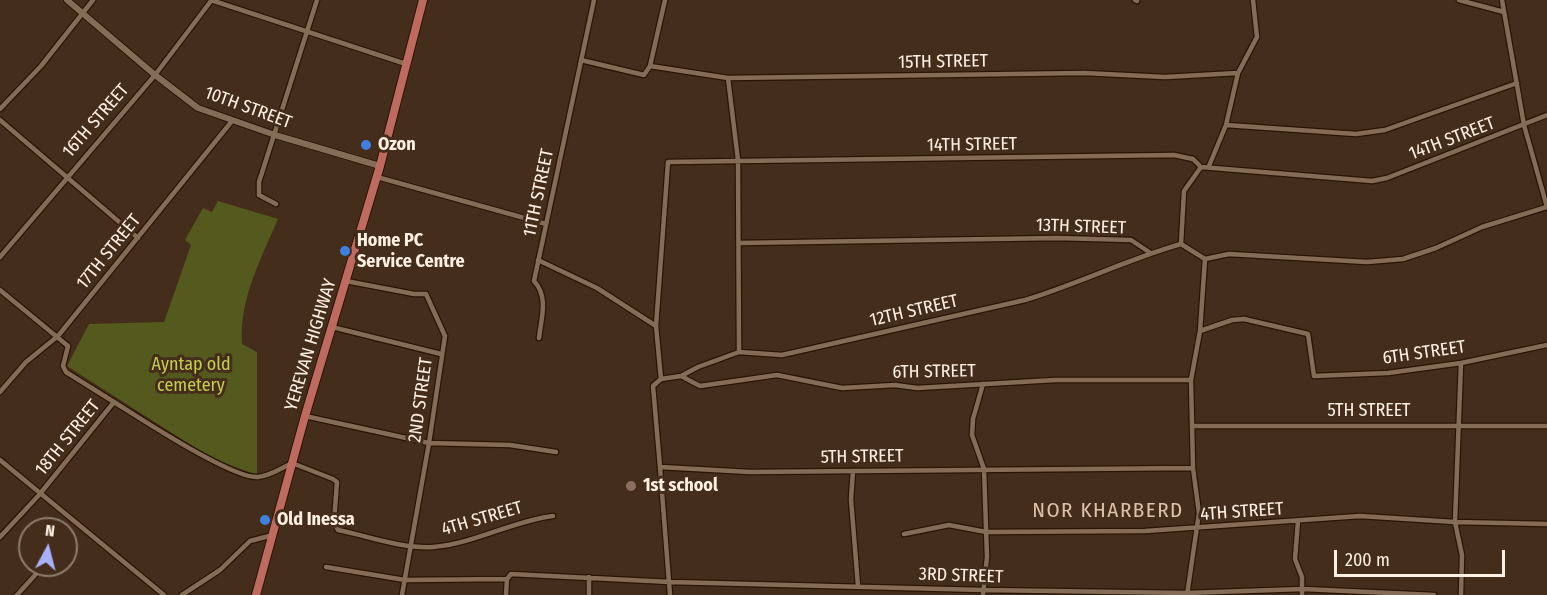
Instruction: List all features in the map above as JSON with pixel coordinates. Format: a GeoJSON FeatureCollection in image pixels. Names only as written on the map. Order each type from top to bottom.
{"type":"FeatureCollection","features":[{"type":"Feature","properties":{"kind":"main road","name":"YEREVAN HIGHWAY"},"geometry":{"type":"LineString","coordinates":[[256,595],[305,416],[409,64],[423,0]]}},
{"type":"Feature","properties":{"kind":"street","name":"10TH STREET"},"geometry":{"type":"LineString","coordinates":[[67,0],[155,75],[198,108],[274,135],[380,166]]}},
{"type":"Feature","properties":{"kind":"street"},"geometry":{"type":"LineString","coordinates":[[0,109],[41,66],[93,0]]}},
{"type":"Feature","properties":{"kind":"street"},"geometry":{"type":"LineString","coordinates":[[276,204],[259,195],[259,182],[317,0]]}},
{"type":"Feature","properties":{"kind":"street","name":"11TH STREET"},"geometry":{"type":"LineString","coordinates":[[594,0],[538,260],[597,288],[656,326]]}},
{"type":"Feature","properties":{"kind":"street"},"geometry":{"type":"LineString","coordinates":[[650,66],[665,0]]}},
{"type":"Feature","properties":{"kind":"street"},"geometry":{"type":"LineString","coordinates":[[1209,166],[1226,125],[1238,73],[1257,38],[1253,0]]}},
{"type":"Feature","properties":{"kind":"street"},"geometry":{"type":"LineString","coordinates":[[1460,0],[1504,12]]}},
{"type":"Feature","properties":{"kind":"street"},"geometry":{"type":"LineString","coordinates":[[1201,167],[1184,191],[1181,244],[1205,259],[1229,254],[1357,262],[1403,259],[1437,248],[1482,227],[1547,207],[1524,125],[1502,0]]}},
{"type":"Feature","properties":{"kind":"street"},"geometry":{"type":"LineString","coordinates":[[211,1],[409,64]]}},
{"type":"Feature","properties":{"kind":"street","name":"16TH STREET"},"geometry":{"type":"LineString","coordinates":[[0,257],[155,75],[211,1]]}},
{"type":"Feature","properties":{"kind":"street","name":"15TH STREET"},"geometry":{"type":"LineString","coordinates":[[581,60],[644,75],[650,66],[728,78],[1084,74],[1165,77],[1238,73]]}},
{"type":"Feature","properties":{"kind":"street"},"geometry":{"type":"LineString","coordinates":[[728,78],[738,160],[739,352]]}},
{"type":"Feature","properties":{"kind":"street"},"geometry":{"type":"LineString","coordinates":[[1226,125],[1356,134],[1385,130],[1517,83]]}},
{"type":"Feature","properties":{"kind":"street","name":"14TH STREET"},"geometry":{"type":"LineString","coordinates":[[656,326],[668,162],[1174,155],[1193,159],[1201,167],[1372,181],[1387,178],[1547,115]]}},
{"type":"Feature","properties":{"kind":"street"},"geometry":{"type":"LineString","coordinates":[[0,120],[65,178],[138,238]]}},
{"type":"Feature","properties":{"kind":"street","name":"17TH STREET"},"geometry":{"type":"LineString","coordinates":[[0,392],[26,362],[58,336],[232,121]]}},
{"type":"Feature","properties":{"kind":"street"},"geometry":{"type":"LineString","coordinates":[[377,177],[546,224]]}},
{"type":"Feature","properties":{"kind":"street","name":"13TH STREET"},"geometry":{"type":"LineString","coordinates":[[739,243],[1057,238],[1131,240],[1149,252],[1181,244]]}},
{"type":"Feature","properties":{"kind":"street","name":"12TH STREET"},"geometry":{"type":"LineString","coordinates":[[681,376],[698,367],[739,352],[782,354],[1026,300],[1149,252]]}},
{"type":"Feature","properties":{"kind":"street"},"geometry":{"type":"LineString","coordinates":[[1187,594],[1200,513],[1193,468],[1191,380],[1200,331],[1205,259]]}},
{"type":"Feature","properties":{"kind":"street"},"geometry":{"type":"LineString","coordinates":[[538,260],[534,281],[544,296],[539,338]]}},
{"type":"Feature","properties":{"kind":"street","name":"2ND STREET"},"geometry":{"type":"LineString","coordinates":[[346,281],[414,294],[426,294],[445,336],[402,595]]}},
{"type":"Feature","properties":{"kind":"street"},"geometry":{"type":"LineString","coordinates":[[0,290],[58,336]]}},
{"type":"Feature","properties":{"kind":"street","name":"6TH STREET"},"geometry":{"type":"LineString","coordinates":[[1200,331],[1232,320],[1244,319],[1308,334],[1314,376],[1388,373],[1461,363],[1547,345]]}},
{"type":"Feature","properties":{"kind":"street"},"geometry":{"type":"LineString","coordinates":[[656,326],[661,379]]}},
{"type":"Feature","properties":{"kind":"street"},"geometry":{"type":"LineString","coordinates":[[332,327],[441,354]]}},
{"type":"Feature","properties":{"kind":"street","name":"18TH STREET"},"geometry":{"type":"LineString","coordinates":[[0,537],[39,495],[114,402],[64,369],[69,351],[58,336]]}},
{"type":"Feature","properties":{"kind":"street"},"geometry":{"type":"LineString","coordinates":[[1461,363],[1460,424],[1456,445],[1455,522],[1462,555],[1461,595]]}},
{"type":"Feature","properties":{"kind":"street","name":"6TH STREET"},"geometry":{"type":"LineString","coordinates":[[681,376],[700,387],[777,375],[842,388],[1055,380],[1191,380]]}},
{"type":"Feature","properties":{"kind":"street"},"geometry":{"type":"LineString","coordinates":[[670,595],[653,386],[661,379],[681,376]]}},
{"type":"Feature","properties":{"kind":"street"},"geometry":{"type":"LineString","coordinates":[[983,384],[973,419],[972,435],[984,469],[986,532],[983,593]]}},
{"type":"Feature","properties":{"kind":"street"},"geometry":{"type":"LineString","coordinates":[[114,402],[213,461],[251,476],[265,476],[292,463]]}},
{"type":"Feature","properties":{"kind":"street"},"geometry":{"type":"LineString","coordinates":[[305,416],[429,442],[510,445],[556,452]]}},
{"type":"Feature","properties":{"kind":"street","name":"5TH STREET"},"geometry":{"type":"LineString","coordinates":[[1192,426],[1460,424],[1547,426]]}},
{"type":"Feature","properties":{"kind":"street"},"geometry":{"type":"LineString","coordinates":[[0,460],[39,495],[164,595]]}},
{"type":"Feature","properties":{"kind":"street","name":"4TH STREET"},"geometry":{"type":"LineString","coordinates":[[292,463],[337,482],[334,522],[338,530],[411,545],[431,547],[451,544],[534,518],[553,516]]}},
{"type":"Feature","properties":{"kind":"street","name":"5TH STREET"},"geometry":{"type":"LineString","coordinates":[[660,467],[750,472],[1193,468]]}},
{"type":"Feature","properties":{"kind":"street"},"geometry":{"type":"LineString","coordinates":[[852,471],[851,499],[858,586]]}},
{"type":"Feature","properties":{"kind":"street","name":"4TH STREET"},"geometry":{"type":"LineString","coordinates":[[904,534],[950,525],[986,532],[1145,531],[1360,516],[1455,522],[1547,524]]}},
{"type":"Feature","properties":{"kind":"street"},"geometry":{"type":"LineString","coordinates":[[1298,521],[1295,559],[1303,589],[1302,595]]}},
{"type":"Feature","properties":{"kind":"street"},"geometry":{"type":"LineString","coordinates":[[182,595],[220,570],[250,541],[273,535]]}},
{"type":"Feature","properties":{"kind":"street"},"geometry":{"type":"LineString","coordinates":[[326,567],[405,580],[507,579],[506,595]]}},
{"type":"Feature","properties":{"kind":"street","name":"3RD STREET"},"geometry":{"type":"LineString","coordinates":[[507,579],[511,574],[670,582],[858,586],[983,593],[1187,594],[1303,589],[1434,595]]}},
{"type":"Feature","properties":{"kind":"street"},"geometry":{"type":"LineString","coordinates":[[17,595],[33,577]]}},
{"type":"Feature","properties":{"kind":"street"},"geometry":{"type":"LineString","coordinates":[[589,577],[589,595]]}},
{"type":"Feature","properties":{"kind":"green space","name":"Ayntap old cemetery"},"geometry":{"type":"Polygon","coordinates":[[[218,201],[278,219],[252,280],[242,327],[242,344],[257,352],[257,475],[211,458],[67,366],[89,324],[164,322],[191,245],[185,240],[203,208],[212,212],[218,201]]]}},
{"type":"Feature","properties":{"kind":"place","name":"Ozon"},"geometry":{"type":"Point","coordinates":[366,145]}},
{"type":"Feature","properties":{"kind":"place","name":"Home PC Service Centre"},"geometry":{"type":"Point","coordinates":[345,251]}},
{"type":"Feature","properties":{"kind":"place","name":"1st school"},"geometry":{"type":"Point","coordinates":[631,486]}},
{"type":"Feature","properties":{"kind":"place","name":"Old Inessa"},"geometry":{"type":"Point","coordinates":[265,520]}},
{"type":"Feature","properties":{"kind":"district","name":"NOR KHARBERD"},"geometry":{"type":"Point","coordinates":[1108,511]}}]}
